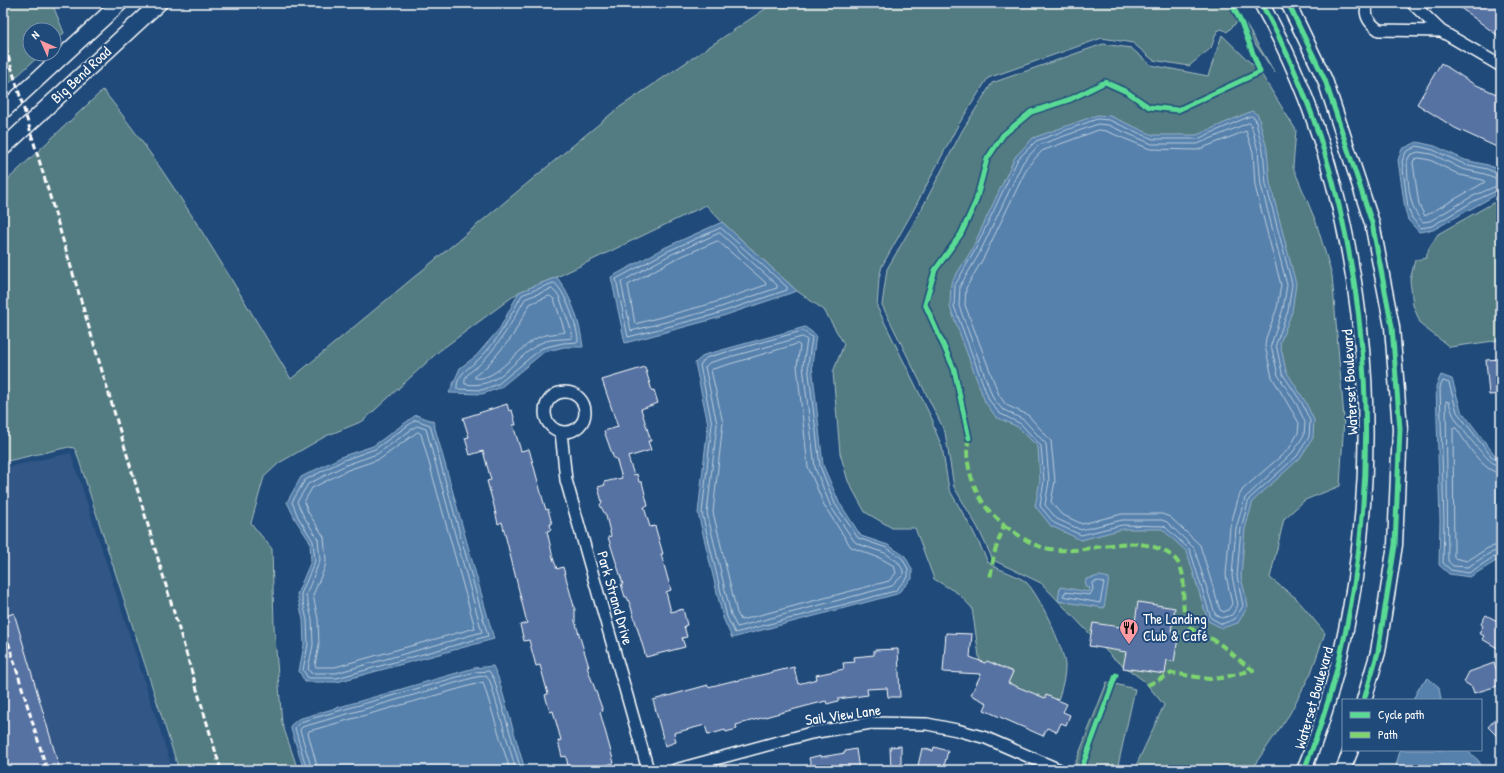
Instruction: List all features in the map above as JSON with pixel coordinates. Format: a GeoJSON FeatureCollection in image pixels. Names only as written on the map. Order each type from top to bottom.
{"type":"FeatureCollection","features":[{"type":"Feature","properties":{"kind":"main road","name":"Big Bend Road"},"geometry":{"type":"LineString","coordinates":[[3,111],[120,3]]}},
{"type":"Feature","properties":{"kind":"main road","name":"Big Bend Road"},"geometry":{"type":"LineString","coordinates":[[3,148],[159,3]]}},
{"type":"Feature","properties":{"kind":"street","name":"Waterset Boulevard"},"geometry":{"type":"LineString","coordinates":[[1261,3],[1293,68],[1323,152],[1341,215],[1351,265],[1359,318],[1364,374],[1366,431],[1362,520],[1350,607],[1334,680],[1316,738],[1304,770]]}},
{"type":"Feature","properties":{"kind":"street"},"geometry":{"type":"LineString","coordinates":[[1288,3],[1325,80],[1370,215],[1392,327],[1400,429],[1395,545],[1378,652],[1364,699]]}},
{"type":"Feature","properties":{"kind":"street"},"geometry":{"type":"LineString","coordinates":[[1368,3],[1366,12],[1368,19],[1379,30],[1441,31]]}},
{"type":"Feature","properties":{"kind":"street"},"geometry":{"type":"LineString","coordinates":[[1412,3],[1441,31],[1501,66]]}},
{"type":"Feature","properties":{"kind":"street","name":"Park Strand Drive"},"geometry":{"type":"LineString","coordinates":[[561,432],[566,480],[648,770]]}},
{"type":"Feature","properties":{"kind":"street","name":"Sail View Lane"},"geometry":{"type":"LineString","coordinates":[[675,770],[811,733],[871,723],[927,724],[957,730],[986,738],[1060,770]]}},
{"type":"Feature","properties":{"kind":"street"},"geometry":{"type":"LineString","coordinates":[[1343,770],[1351,751]]}},
{"type":"Feature","properties":{"kind":"shaded area"},"geometry":{"type":"Polygon","coordinates":[[[71,453],[173,770],[3,770],[3,468],[71,453]]]}},
{"type":"Feature","properties":{"kind":"green space"},"geometry":{"type":"Polygon","coordinates":[[[3,3],[52,3],[60,22],[22,22],[22,62],[32,62],[3,89],[3,3]]]}},
{"type":"Feature","properties":{"kind":"green space"},"geometry":{"type":"Polygon","coordinates":[[[774,3],[1233,3],[1275,73],[1239,20],[1227,32],[1222,29],[1217,31],[1211,48],[1189,66],[1153,60],[1133,43],[1102,38],[988,78],[957,127],[882,266],[879,278],[877,307],[933,421],[933,425],[942,447],[949,489],[973,531],[988,562],[991,565],[1024,580],[1032,589],[1056,635],[1064,657],[1064,680],[1049,727],[981,670],[972,608],[959,594],[934,579],[915,528],[892,528],[865,512],[848,481],[840,453],[833,372],[844,344],[824,310],[797,291],[722,222],[706,205],[557,277],[519,292],[438,352],[363,421],[326,436],[279,463],[264,477],[251,523],[272,549],[274,626],[282,723],[298,770],[179,770],[76,451],[74,448],[69,447],[3,462],[3,184],[103,90],[179,195],[225,268],[291,379],[617,109],[774,3]]]}},
{"type":"Feature","properties":{"kind":"green space"},"geometry":{"type":"Polygon","coordinates":[[[1222,35],[1260,72],[1296,130],[1293,167],[1316,222],[1332,275],[1344,418],[1340,486],[1305,500],[1284,519],[1270,578],[1296,598],[1325,633],[1311,673],[1289,715],[1251,770],[1134,770],[1164,705],[1144,681],[1113,658],[1041,583],[993,560],[978,528],[954,487],[945,432],[882,305],[887,269],[919,214],[962,131],[992,83],[1103,44],[1131,48],[1151,65],[1208,76],[1222,35]]]}},
{"type":"Feature","properties":{"kind":"green space"},"geometry":{"type":"Polygon","coordinates":[[[1493,203],[1501,205],[1501,340],[1450,347],[1421,325],[1413,305],[1410,280],[1415,260],[1426,258],[1429,248],[1438,234],[1493,203]]]}},
{"type":"Feature","properties":{"kind":"green space"},"geometry":{"type":"Polygon","coordinates":[[[1107,682],[1135,689],[1117,770],[1089,770],[1075,764],[1107,682]]]}},
{"type":"Feature","properties":{"kind":"water"},"geometry":{"type":"Polygon","coordinates":[[[1252,111],[1258,115],[1267,149],[1270,183],[1296,284],[1292,312],[1280,343],[1286,371],[1305,401],[1314,420],[1313,438],[1300,458],[1253,501],[1245,529],[1241,577],[1248,606],[1238,623],[1222,628],[1208,621],[1187,552],[1162,529],[1123,529],[1081,540],[1051,526],[1035,506],[1040,481],[1038,447],[1018,427],[996,417],[985,402],[950,307],[951,283],[971,251],[1015,157],[1033,138],[1097,115],[1110,116],[1153,135],[1197,135],[1252,111]]]}},
{"type":"Feature","properties":{"kind":"water"},"geometry":{"type":"Polygon","coordinates":[[[1417,142],[1435,146],[1465,160],[1488,165],[1501,171],[1501,192],[1433,230],[1419,232],[1408,220],[1398,160],[1402,149],[1417,142]]]}},
{"type":"Feature","properties":{"kind":"water"},"geometry":{"type":"Polygon","coordinates":[[[722,222],[797,291],[714,319],[625,343],[611,277],[666,247],[722,222]]]}},
{"type":"Feature","properties":{"kind":"water"},"geometry":{"type":"Polygon","coordinates":[[[557,277],[567,293],[574,310],[580,328],[583,347],[564,347],[544,352],[500,388],[482,394],[449,393],[460,368],[476,356],[500,328],[519,292],[557,277]]]}},
{"type":"Feature","properties":{"kind":"water"},"geometry":{"type":"Polygon","coordinates":[[[805,327],[816,335],[812,365],[823,465],[839,502],[861,536],[888,545],[905,556],[912,569],[912,579],[897,594],[732,638],[723,618],[698,513],[708,424],[695,363],[704,355],[805,327]]]}},
{"type":"Feature","properties":{"kind":"water"},"geometry":{"type":"Polygon","coordinates":[[[1441,375],[1452,379],[1461,410],[1494,454],[1501,460],[1501,558],[1470,577],[1449,574],[1439,565],[1440,521],[1436,386],[1441,375]]]}},
{"type":"Feature","properties":{"kind":"water"},"geometry":{"type":"Polygon","coordinates":[[[416,415],[433,421],[494,639],[337,682],[305,682],[299,671],[304,645],[303,620],[297,594],[311,561],[310,542],[295,519],[287,502],[301,477],[343,456],[373,446],[416,415]]]}},
{"type":"Feature","properties":{"kind":"water"},"geometry":{"type":"Polygon","coordinates":[[[1100,576],[1109,578],[1104,608],[1058,601],[1060,587],[1089,592],[1090,588],[1085,587],[1086,579],[1100,576]]]}},
{"type":"Feature","properties":{"kind":"water"},"geometry":{"type":"Polygon","coordinates":[[[493,666],[498,677],[525,770],[304,770],[290,726],[298,719],[474,668],[493,666]]]}},
{"type":"Feature","properties":{"kind":"water"},"geometry":{"type":"Polygon","coordinates":[[[1428,678],[1439,687],[1441,699],[1413,699],[1419,687],[1428,678]]]}},
{"type":"Feature","properties":{"kind":"water"},"geometry":{"type":"Polygon","coordinates":[[[1400,751],[1467,751],[1478,760],[1484,770],[1395,770],[1400,751]]]}},
{"type":"Feature","properties":{"kind":"building"},"geometry":{"type":"Polygon","coordinates":[[[1454,3],[1501,3],[1501,38],[1454,3]]]}},
{"type":"Feature","properties":{"kind":"building"},"geometry":{"type":"Polygon","coordinates":[[[1441,63],[1472,83],[1501,96],[1501,149],[1455,128],[1417,104],[1441,63]]]}},
{"type":"Feature","properties":{"kind":"building"},"geometry":{"type":"Polygon","coordinates":[[[1501,359],[1501,394],[1489,395],[1486,360],[1501,359]]]}},
{"type":"Feature","properties":{"kind":"building"},"geometry":{"type":"Polygon","coordinates":[[[645,367],[652,391],[654,390],[658,403],[641,409],[651,441],[648,441],[651,450],[628,457],[634,475],[637,474],[639,482],[642,482],[648,506],[644,507],[650,527],[655,526],[663,554],[661,554],[671,590],[666,592],[671,612],[683,609],[687,625],[684,626],[687,637],[682,638],[685,647],[646,657],[631,607],[627,597],[625,597],[621,584],[623,584],[608,537],[611,536],[606,516],[600,505],[602,502],[598,487],[605,485],[604,482],[622,478],[616,458],[614,459],[604,431],[618,427],[602,380],[645,367]]]}},
{"type":"Feature","properties":{"kind":"building"},"geometry":{"type":"Polygon","coordinates":[[[507,404],[509,411],[512,410],[516,425],[513,425],[521,451],[529,449],[546,510],[548,509],[552,524],[550,524],[551,530],[547,531],[553,558],[557,569],[563,567],[575,610],[575,621],[589,667],[587,667],[603,711],[600,712],[614,763],[587,770],[574,770],[573,765],[568,766],[566,756],[562,757],[558,741],[561,740],[553,711],[550,712],[545,695],[548,694],[540,665],[536,666],[529,640],[524,641],[520,625],[527,623],[502,522],[498,524],[487,481],[491,480],[483,451],[470,455],[465,438],[469,437],[463,418],[507,404]]]}},
{"type":"Feature","properties":{"kind":"building"},"geometry":{"type":"Polygon","coordinates":[[[1138,602],[1175,608],[1171,631],[1179,632],[1174,662],[1167,660],[1165,674],[1123,668],[1126,652],[1089,646],[1093,623],[1134,629],[1138,602]]]}},
{"type":"Feature","properties":{"kind":"building"},"geometry":{"type":"Polygon","coordinates":[[[14,613],[60,770],[3,770],[3,617],[14,613]]]}},
{"type":"Feature","properties":{"kind":"building"},"geometry":{"type":"Polygon","coordinates":[[[1486,615],[1501,623],[1501,650],[1482,639],[1484,636],[1479,633],[1483,626],[1481,624],[1486,615]]]}},
{"type":"Feature","properties":{"kind":"building"},"geometry":{"type":"Polygon","coordinates":[[[946,633],[972,634],[970,657],[985,663],[987,661],[1013,672],[1008,683],[1045,698],[1046,695],[1067,704],[1063,712],[1070,715],[1066,725],[1061,723],[1057,732],[1047,728],[1043,736],[984,710],[987,703],[971,695],[981,674],[943,672],[946,633]]]}},
{"type":"Feature","properties":{"kind":"building"},"geometry":{"type":"Polygon","coordinates":[[[898,649],[900,697],[888,697],[887,688],[867,689],[868,695],[838,699],[838,701],[827,704],[826,701],[776,714],[736,725],[737,729],[726,732],[725,730],[708,735],[705,725],[674,733],[676,742],[665,746],[653,700],[708,685],[708,687],[794,667],[798,684],[817,679],[816,675],[844,669],[843,663],[855,662],[854,657],[874,655],[874,650],[898,649]]]}},
{"type":"Feature","properties":{"kind":"building"},"geometry":{"type":"Polygon","coordinates":[[[1494,663],[1498,674],[1501,673],[1501,685],[1474,693],[1472,687],[1464,682],[1469,672],[1494,663]]]}},
{"type":"Feature","properties":{"kind":"building"},"geometry":{"type":"Polygon","coordinates":[[[1501,713],[1501,740],[1488,727],[1501,713]]]}},
{"type":"Feature","properties":{"kind":"building"},"geometry":{"type":"Polygon","coordinates":[[[901,746],[901,770],[891,770],[890,747],[901,746]]]}},
{"type":"Feature","properties":{"kind":"building"},"geometry":{"type":"Polygon","coordinates":[[[934,747],[948,751],[943,770],[917,770],[922,748],[933,751],[934,747]]]}},
{"type":"Feature","properties":{"kind":"building"},"geometry":{"type":"Polygon","coordinates":[[[856,749],[859,770],[812,770],[809,758],[821,755],[821,757],[845,753],[845,751],[856,749]]]}},
{"type":"Feature","properties":{"kind":"railway"},"geometry":{"type":"LineString","coordinates":[[3,39],[221,770]]}},
{"type":"Feature","properties":{"kind":"railway"},"geometry":{"type":"LineString","coordinates":[[3,625],[47,770]]}},
{"type":"Feature","properties":{"kind":"marked path"},"geometry":{"type":"LineString","coordinates":[[969,438],[967,456],[973,483],[986,507],[1004,525],[994,554],[990,579]]}},
{"type":"Feature","properties":{"kind":"marked path"},"geometry":{"type":"LineString","coordinates":[[1004,525],[1031,543],[1043,548],[1079,550],[1121,544],[1135,544],[1150,546],[1164,551],[1174,558],[1180,566],[1184,585],[1183,605],[1190,628],[1214,640],[1253,670],[1221,678],[1209,679],[1172,673],[1148,685]]}},
{"type":"Feature","properties":{"kind":"cycle path"},"geometry":{"type":"LineString","coordinates":[[969,438],[954,369],[925,304],[935,270],[961,234],[976,201],[987,159],[1003,135],[1031,112],[1071,99],[1105,82],[1127,92],[1149,107],[1178,110],[1260,72],[1241,22],[1231,3]]}},
{"type":"Feature","properties":{"kind":"cycle path"},"geometry":{"type":"LineString","coordinates":[[1261,3],[1302,90],[1333,183],[1354,281],[1364,382],[1364,483],[1354,583],[1334,679],[1304,770]]}},
{"type":"Feature","properties":{"kind":"cycle path"},"geometry":{"type":"LineString","coordinates":[[1288,3],[1325,80],[1372,223],[1392,327],[1400,429],[1395,545],[1378,652],[1364,699]]}},
{"type":"Feature","properties":{"kind":"cycle path"},"geometry":{"type":"LineString","coordinates":[[1081,770],[1116,675]]}},
{"type":"Feature","properties":{"kind":"place","name":"The Landing Club & Café"},"geometry":{"type":"Point","coordinates":[1129,645]}}]}
